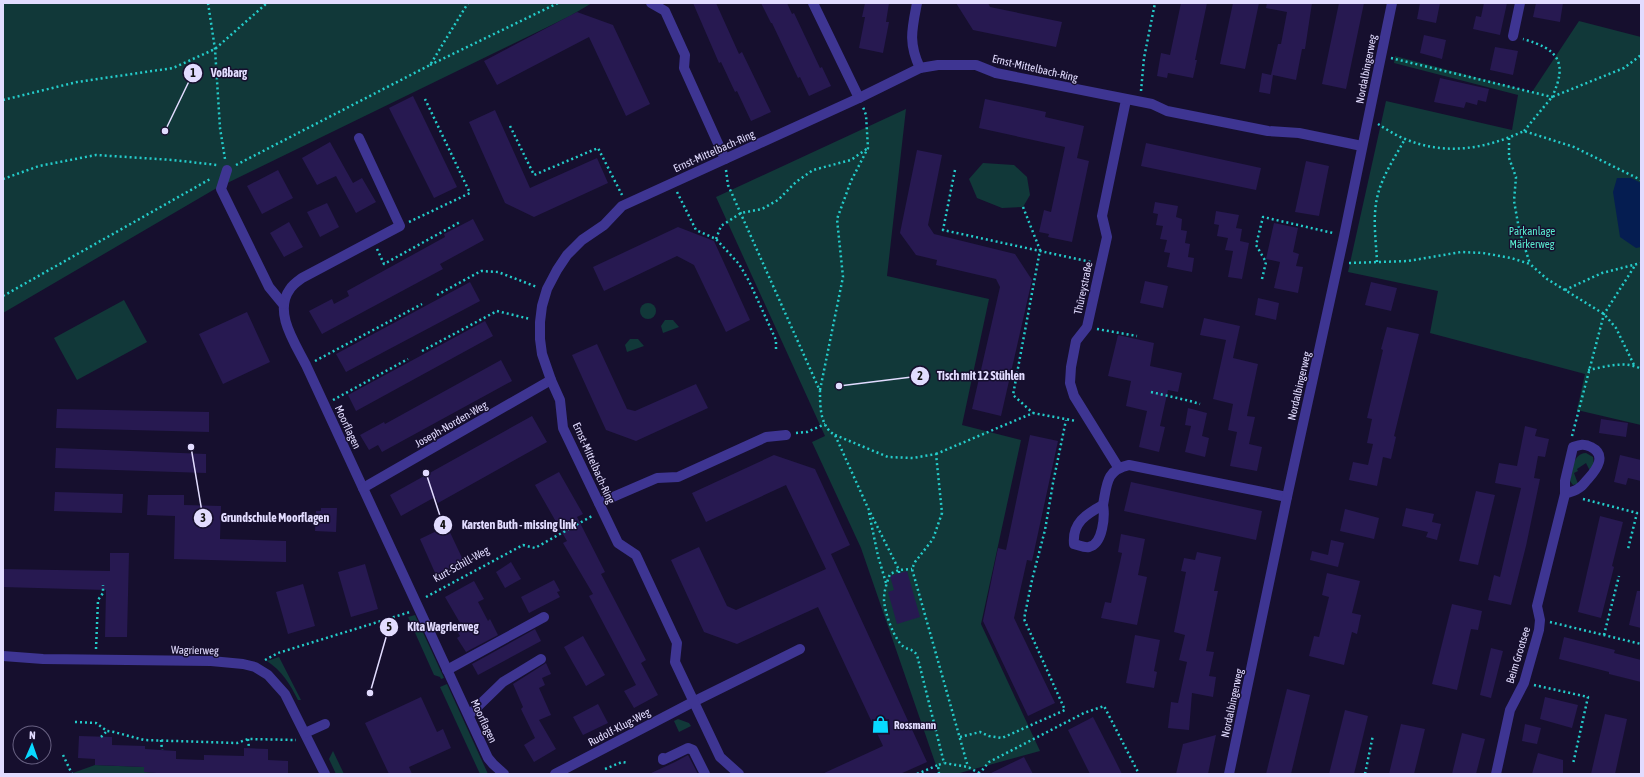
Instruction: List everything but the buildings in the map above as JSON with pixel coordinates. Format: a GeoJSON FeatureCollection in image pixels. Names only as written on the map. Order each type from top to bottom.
{"type":"FeatureCollection","features":[{"type":"Feature","properties":{"kind":"street"},"geometry":{"type":"LineString","coordinates":[[651,3],[665,11],[668,17],[685,55],[684,68],[725,159]]}},
{"type":"Feature","properties":{"kind":"street"},"geometry":{"type":"LineString","coordinates":[[813,3],[859,98]]}},
{"type":"Feature","properties":{"kind":"street"},"geometry":{"type":"LineString","coordinates":[[917,3],[911,32],[914,55],[920,68]]}},
{"type":"Feature","properties":{"kind":"street","name":"Nordalbingerweg"},"geometry":{"type":"LineString","coordinates":[[1229,774],[1344,236],[1392,3]]}},
{"type":"Feature","properties":{"kind":"street"},"geometry":{"type":"LineString","coordinates":[[1513,36],[1520,3]]}},
{"type":"Feature","properties":{"kind":"street","name":"Ernst-Mittelbach-Ring"},"geometry":{"type":"LineString","coordinates":[[738,774],[720,757],[675,662],[678,643],[636,555],[618,543],[563,428],[560,400],[542,354],[540,322],[542,306],[547,289],[556,270],[567,255],[582,240],[604,225],[622,206],[859,98],[920,68],[938,65],[976,66],[996,73],[1152,104],[1167,111],[1268,131],[1299,133],[1362,146]]}},
{"type":"Feature","properties":{"kind":"street","name":"Thüreystraße"},"geometry":{"type":"LineString","coordinates":[[1118,467],[1074,396],[1070,383],[1071,367],[1076,341],[1087,326],[1107,237],[1102,216],[1126,100]]}},
{"type":"Feature","properties":{"kind":"street"},"geometry":{"type":"LineString","coordinates":[[283,304],[286,294],[291,287],[302,278],[400,226],[359,138]]}},
{"type":"Feature","properties":{"kind":"street"},"geometry":{"type":"LineString","coordinates":[[227,170],[220,189],[269,287],[283,304]]}},
{"type":"Feature","properties":{"kind":"street","name":"Moorflagen"},"geometry":{"type":"LineString","coordinates":[[283,304],[283,313],[286,322],[488,758],[492,764],[504,774]]}},
{"type":"Feature","properties":{"kind":"street","name":"Joseph-Norden-Weg"},"geometry":{"type":"LineString","coordinates":[[362,488],[551,380]]}},
{"type":"Feature","properties":{"kind":"street"},"geometry":{"type":"LineString","coordinates":[[601,508],[657,478],[678,477],[766,437],[786,435]]}},
{"type":"Feature","properties":{"kind":"street"},"geometry":{"type":"LineString","coordinates":[[1565,494],[1579,488],[1595,471],[1600,460],[1600,454],[1595,449],[1587,445],[1579,444],[1573,447]]}},
{"type":"Feature","properties":{"kind":"street","name":"Beim Grootsee"},"geometry":{"type":"LineString","coordinates":[[1496,774],[1510,710],[1524,683],[1539,630],[1540,620],[1537,606],[1565,494],[1565,481],[1573,447]]}},
{"type":"Feature","properties":{"kind":"street"},"geometry":{"type":"LineString","coordinates":[[1103,505],[1108,479],[1118,467],[1129,464],[1287,497]]}},
{"type":"Feature","properties":{"kind":"street"},"geometry":{"type":"LineString","coordinates":[[447,670],[544,617]]}},
{"type":"Feature","properties":{"kind":"street"},"geometry":{"type":"LineString","coordinates":[[694,702],[800,649]]}},
{"type":"Feature","properties":{"kind":"street","name":"Wagrierweg"},"geometry":{"type":"LineString","coordinates":[[3,656],[43,659],[231,662],[243,664],[260,670],[268,675],[285,694],[325,774]]}},
{"type":"Feature","properties":{"kind":"street"},"geometry":{"type":"LineString","coordinates":[[469,715],[503,682],[541,659]]}},
{"type":"Feature","properties":{"kind":"street","name":"Rudolf-Klug-Weg"},"geometry":{"type":"LineString","coordinates":[[555,774],[694,702]]}},
{"type":"Feature","properties":{"kind":"street"},"geometry":{"type":"LineString","coordinates":[[306,735],[324,724]]}},
{"type":"Feature","properties":{"kind":"street"},"geometry":{"type":"LineString","coordinates":[[670,758],[688,748],[693,750],[705,774]]}},
{"type":"Feature","properties":{"kind":"path"},"geometry":{"type":"LineString","coordinates":[[208,3],[215,49],[220,128],[227,170]]}},
{"type":"Feature","properties":{"kind":"path"},"geometry":{"type":"LineString","coordinates":[[3,100],[77,82],[173,68],[215,49],[267,3]]}},
{"type":"Feature","properties":{"kind":"path"},"geometry":{"type":"LineString","coordinates":[[430,65],[468,3]]}},
{"type":"Feature","properties":{"kind":"path"},"geometry":{"type":"LineString","coordinates":[[3,296],[227,170],[430,65],[558,3]]}},
{"type":"Feature","properties":{"kind":"path"},"geometry":{"type":"LineString","coordinates":[[1139,102],[1144,58],[1155,3]]}},
{"type":"Feature","properties":{"kind":"path"},"geometry":{"type":"LineString","coordinates":[[1368,119],[1405,139],[1442,150],[1471,148],[1509,138],[1524,131],[1552,97],[1559,83],[1559,62],[1553,52],[1536,43],[1513,36]]}},
{"type":"Feature","properties":{"kind":"path"},"geometry":{"type":"LineString","coordinates":[[1381,55],[1552,97],[1624,68],[1641,55]]}},
{"type":"Feature","properties":{"kind":"path"},"geometry":{"type":"LineString","coordinates":[[859,98],[866,115],[868,148],[850,181],[837,219],[843,277],[820,390],[820,408],[825,424],[830,432],[835,435],[888,457],[913,458],[936,454],[1033,413]]}},
{"type":"Feature","properties":{"kind":"path"},"geometry":{"type":"LineString","coordinates":[[400,226],[470,193],[425,99]]}},
{"type":"Feature","properties":{"kind":"path"},"geometry":{"type":"LineString","coordinates":[[510,126],[534,175],[598,148],[626,204]]}},
{"type":"Feature","properties":{"kind":"path"},"geometry":{"type":"LineString","coordinates":[[1524,131],[1574,147],[1641,180]]}},
{"type":"Feature","properties":{"kind":"path"},"geometry":{"type":"LineString","coordinates":[[1509,138],[1509,158],[1516,177],[1514,201],[1520,230],[1530,264]]}},
{"type":"Feature","properties":{"kind":"path"},"geometry":{"type":"LineString","coordinates":[[1377,262],[1374,218],[1378,194],[1387,170],[1405,139]]}},
{"type":"Feature","properties":{"kind":"path"},"geometry":{"type":"LineString","coordinates":[[716,239],[721,226],[741,213],[762,210],[778,200],[796,182],[813,170],[851,160],[868,148]]}},
{"type":"Feature","properties":{"kind":"path"},"geometry":{"type":"LineString","coordinates":[[3,179],[39,166],[96,155],[215,164],[227,170]]}},
{"type":"Feature","properties":{"kind":"path"},"geometry":{"type":"LineString","coordinates":[[725,159],[728,185],[820,390]]}},
{"type":"Feature","properties":{"kind":"path"},"geometry":{"type":"LineString","coordinates":[[955,170],[943,230],[1101,264]]}},
{"type":"Feature","properties":{"kind":"path"},"geometry":{"type":"LineString","coordinates":[[672,182],[696,230],[716,239],[739,264],[750,281],[776,340],[776,352]]}},
{"type":"Feature","properties":{"kind":"path"},"geometry":{"type":"LineString","coordinates":[[1022,206],[1040,250],[1013,395],[1033,413],[1066,420],[1089,422]]}},
{"type":"Feature","properties":{"kind":"path"},"geometry":{"type":"LineString","coordinates":[[1262,279],[1266,262],[1256,245],[1263,217],[1344,236]]}},
{"type":"Feature","properties":{"kind":"path"},"geometry":{"type":"LineString","coordinates":[[373,241],[384,264],[460,222]]}},
{"type":"Feature","properties":{"kind":"path"},"geometry":{"type":"LineString","coordinates":[[1338,264],[1408,261],[1461,252],[1483,253],[1511,258],[1530,264],[1547,279],[1604,314],[1616,328],[1634,365]]}},
{"type":"Feature","properties":{"kind":"path"},"geometry":{"type":"LineString","coordinates":[[1564,290],[1602,273],[1641,263]]}},
{"type":"Feature","properties":{"kind":"path"},"geometry":{"type":"LineString","coordinates":[[1573,447],[1571,439],[1604,314],[1636,264]]}},
{"type":"Feature","properties":{"kind":"path"},"geometry":{"type":"LineString","coordinates":[[437,295],[482,271],[491,270],[530,285],[547,289]]}},
{"type":"Feature","properties":{"kind":"path"},"geometry":{"type":"LineString","coordinates":[[306,365],[422,304]]}},
{"type":"Feature","properties":{"kind":"path"},"geometry":{"type":"LineString","coordinates":[[422,351],[497,311],[540,322]]}},
{"type":"Feature","properties":{"kind":"path"},"geometry":{"type":"LineString","coordinates":[[1087,326],[1137,336]]}},
{"type":"Feature","properties":{"kind":"path"},"geometry":{"type":"LineString","coordinates":[[324,405],[408,359]]}},
{"type":"Feature","properties":{"kind":"path"},"geometry":{"type":"LineString","coordinates":[[1588,370],[1616,364],[1634,365],[1641,369]]}},
{"type":"Feature","properties":{"kind":"path"},"geometry":{"type":"LineString","coordinates":[[1151,392],[1190,400],[1200,404]]}},
{"type":"Feature","properties":{"kind":"path"},"geometry":{"type":"LineString","coordinates":[[960,738],[980,732],[989,736],[1002,738],[1066,710],[1024,619],[1045,530],[1066,420]]}},
{"type":"Feature","properties":{"kind":"path"},"geometry":{"type":"LineString","coordinates":[[786,435],[807,432],[825,424]]}},
{"type":"Feature","properties":{"kind":"path"},"geometry":{"type":"LineString","coordinates":[[835,435],[899,572]]}},
{"type":"Feature","properties":{"kind":"path"},"geometry":{"type":"LineString","coordinates":[[936,454],[942,513],[933,540],[915,562],[912,569],[968,767]]}},
{"type":"Feature","properties":{"kind":"path"},"geometry":{"type":"LineString","coordinates":[[1565,494],[1637,513],[1628,549]]}},
{"type":"Feature","properties":{"kind":"path","name":"Kurt-Schill-Weg"},"geometry":{"type":"LineString","coordinates":[[260,670],[266,660],[278,653],[418,605],[522,545],[535,548],[592,516],[601,508]]}},
{"type":"Feature","properties":{"kind":"path"},"geometry":{"type":"LineString","coordinates":[[868,508],[878,556],[886,584]]}},
{"type":"Feature","properties":{"kind":"path"},"geometry":{"type":"LineString","coordinates":[[912,569],[890,574],[886,584],[884,599],[888,616],[896,637],[904,647],[913,650],[917,655],[944,763]]}},
{"type":"Feature","properties":{"kind":"path"},"geometry":{"type":"LineString","coordinates":[[1604,635],[1619,576]]}},
{"type":"Feature","properties":{"kind":"path"},"geometry":{"type":"LineString","coordinates":[[96,660],[98,600],[103,593],[103,585]]}},
{"type":"Feature","properties":{"kind":"path"},"geometry":{"type":"LineString","coordinates":[[1540,620],[1641,644]]}},
{"type":"Feature","properties":{"kind":"path"},"geometry":{"type":"LineString","coordinates":[[1524,683],[1588,697],[1573,764]]}},
{"type":"Feature","properties":{"kind":"path"},"geometry":{"type":"LineString","coordinates":[[917,774],[924,773],[944,763],[968,767],[980,774],[989,762],[1084,713],[1104,706],[1139,774]]}},
{"type":"Feature","properties":{"kind":"path"},"geometry":{"type":"LineString","coordinates":[[75,722],[96,723],[107,731],[144,740],[236,743],[248,739],[294,741],[306,735]]}},
{"type":"Feature","properties":{"kind":"path"},"geometry":{"type":"LineString","coordinates":[[101,736],[107,731]]}},
{"type":"Feature","properties":{"kind":"path"},"geometry":{"type":"LineString","coordinates":[[1365,774],[1373,735]]}},
{"type":"Feature","properties":{"kind":"path"},"geometry":{"type":"LineString","coordinates":[[248,739],[249,748]]}},
{"type":"Feature","properties":{"kind":"path"},"geometry":{"type":"LineString","coordinates":[[161,740],[162,750]]}},
{"type":"Feature","properties":{"kind":"path"},"geometry":{"type":"LineString","coordinates":[[63,755],[72,774]]}},
{"type":"Feature","properties":{"kind":"path"},"geometry":{"type":"LineString","coordinates":[[605,769],[622,762],[628,762]]}},
{"type":"Feature","properties":{"kind":"path"},"geometry":{"type":"LineString","coordinates":[[938,765],[939,774]]}},
{"type":"Feature","properties":{"kind":"green space"},"geometry":{"type":"Polygon","coordinates":[[[3,3],[592,3],[570,16],[215,189],[3,313],[3,3]]]}},
{"type":"Feature","properties":{"kind":"green space","name":"Parkanlage Märkerweg"},"geometry":{"type":"Polygon","coordinates":[[[1579,21],[1641,37],[1641,425],[1577,410],[1585,374],[1430,333],[1438,291],[1348,272],[1386,101],[1512,130],[1518,95],[1394,63],[1395,56],[1532,92],[1579,21]]]}},
{"type":"Feature","properties":{"kind":"green space"},"geometry":{"type":"Polygon","coordinates":[[[906,109],[887,276],[989,299],[962,425],[1021,440],[981,624],[1040,751],[956,774],[939,774],[861,548],[812,442],[825,436],[716,197],[906,109]]]}},
{"type":"Feature","properties":{"kind":"green space"},"geometry":{"type":"Polygon","coordinates":[[[983,163],[1014,165],[1027,177],[1030,195],[1023,207],[1002,208],[977,198],[969,179],[983,163]]]}},
{"type":"Feature","properties":{"kind":"green space"},"geometry":{"type":"Polygon","coordinates":[[[124,300],[147,342],[77,380],[54,338],[124,300]]]}},
{"type":"Feature","properties":{"kind":"green space"},"geometry":{"type":"Polygon","coordinates":[[[648,303],[654,305],[656,311],[654,317],[648,319],[642,317],[640,311],[642,305],[648,303]]]}},
{"type":"Feature","properties":{"kind":"green space"},"geometry":{"type":"Polygon","coordinates":[[[665,320],[673,320],[679,327],[663,333],[661,326],[665,320]]]}},
{"type":"Feature","properties":{"kind":"green space"},"geometry":{"type":"Polygon","coordinates":[[[630,339],[638,339],[644,346],[627,352],[625,345],[630,339]]]}},
{"type":"Feature","properties":{"kind":"green space"},"geometry":{"type":"Polygon","coordinates":[[[1586,453],[1593,457],[1594,465],[1590,471],[1586,463],[1577,469],[1578,471],[1574,473],[1578,484],[1573,485],[1570,481],[1574,463],[1578,456],[1586,453]]]}},
{"type":"Feature","properties":{"kind":"green space"},"geometry":{"type":"Polygon","coordinates":[[[415,615],[444,678],[441,679],[440,677],[434,675],[408,617],[415,615]]]}},
{"type":"Feature","properties":{"kind":"green space"},"geometry":{"type":"Polygon","coordinates":[[[279,657],[301,700],[298,700],[289,683],[267,661],[279,657]]]}},
{"type":"Feature","properties":{"kind":"green space"},"geometry":{"type":"Polygon","coordinates":[[[447,684],[488,774],[480,774],[440,687],[447,684]]]}},
{"type":"Feature","properties":{"kind":"green space"},"geometry":{"type":"Polygon","coordinates":[[[678,719],[689,723],[691,726],[679,732],[674,721],[678,719]]]}},
{"type":"Feature","properties":{"kind":"green space"},"geometry":{"type":"Polygon","coordinates":[[[333,751],[344,774],[336,774],[329,759],[333,751]]]}},
{"type":"Feature","properties":{"kind":"green space"},"geometry":{"type":"Polygon","coordinates":[[[95,765],[144,767],[144,772],[156,774],[70,774],[95,765]]]}},
{"type":"Feature","properties":{"kind":"water"},"geometry":{"type":"Polygon","coordinates":[[[1617,178],[1631,178],[1641,183],[1641,247],[1636,248],[1620,237],[1613,192],[1617,178]]]}},
{"type":"Feature","properties":{"kind":"place","name":"Voßbarg"},"geometry":{"type":"Point","coordinates":[165,131]}},
{"type":"Feature","properties":{"kind":"place","name":"Tisch mit 12 Stühlen"},"geometry":{"type":"Point","coordinates":[839,386]}},
{"type":"Feature","properties":{"kind":"place","name":"Grundschule Moorflagen"},"geometry":{"type":"Point","coordinates":[191,447]}},
{"type":"Feature","properties":{"kind":"place","name":"Karsten Buth - missing link"},"geometry":{"type":"Point","coordinates":[426,473]}},
{"type":"Feature","properties":{"kind":"place","name":"Kita Wagrierweg"},"geometry":{"type":"Point","coordinates":[370,693]}},
{"type":"Feature","properties":{"kind":"place","name":"Rossmann"},"geometry":{"type":"Point","coordinates":[881,725]}}]}
